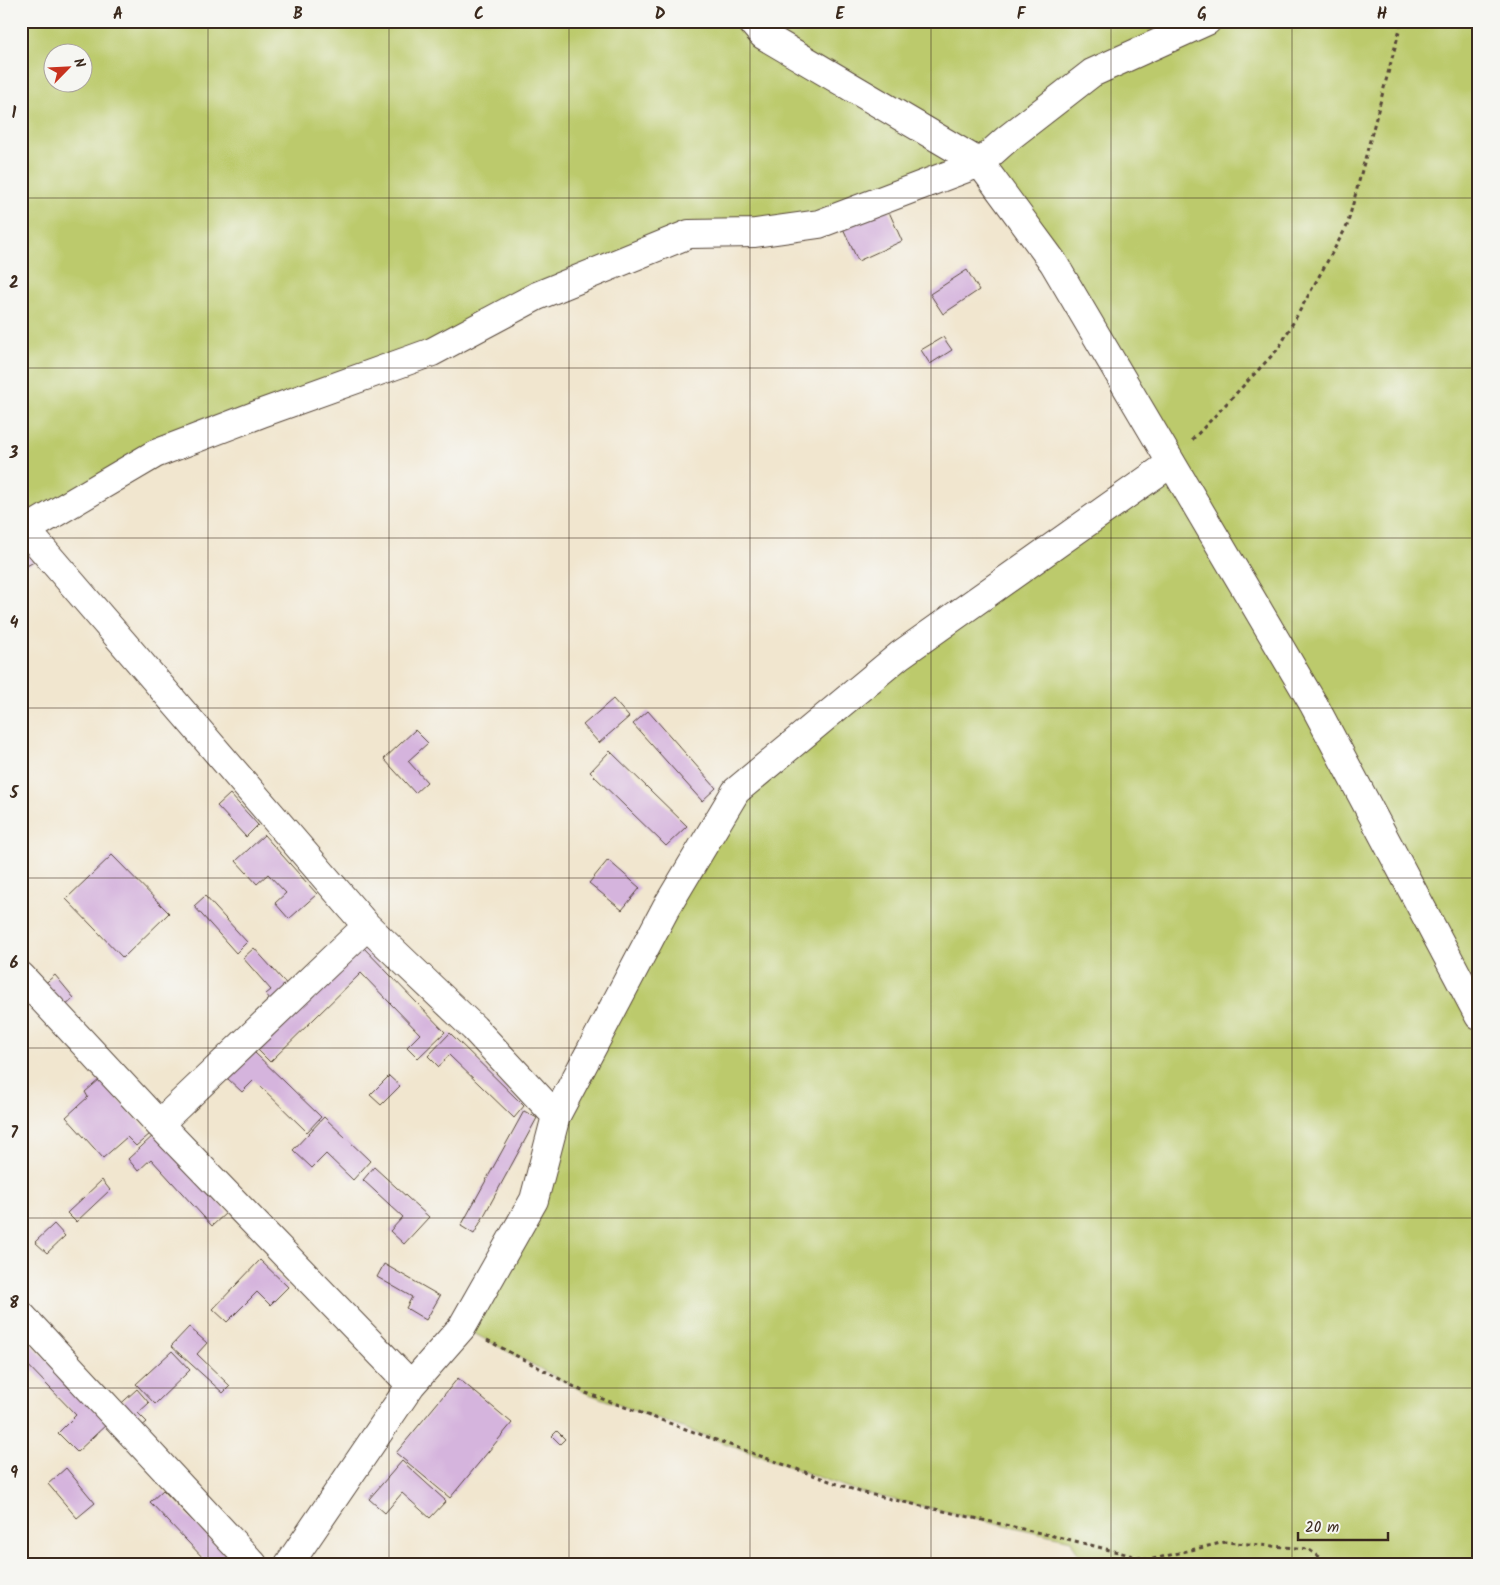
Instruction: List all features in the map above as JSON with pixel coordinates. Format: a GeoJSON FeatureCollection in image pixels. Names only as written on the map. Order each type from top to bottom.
{"type":"FeatureCollection","features":[{"type":"Feature","properties":{"kind":"street"},"geometry":{"type":"LineString","coordinates":[[751,21],[763,35],[980,163],[1053,262],[1314,705],[1479,1016]]}},
{"type":"Feature","properties":{"kind":"street"},"geometry":{"type":"LineString","coordinates":[[556,1116],[474,1028],[367,926],[24,531],[155,454],[262,413],[432,352],[537,296],[689,234],[755,233],[818,224],[980,163],[1007,139],[1092,73],[1207,21]]}},
{"type":"Feature","properties":{"kind":"street"},"geometry":{"type":"LineString","coordinates":[[289,1564],[411,1385],[462,1326],[534,1200],[556,1116],[666,908],[736,790],[900,655],[1171,463]]}},
{"type":"Feature","properties":{"kind":"street"},"geometry":{"type":"LineString","coordinates":[[159,1124],[367,926]]}},
{"type":"Feature","properties":{"kind":"street"},"geometry":{"type":"LineString","coordinates":[[21,976],[159,1124],[411,1385]]}},
{"type":"Feature","properties":{"kind":"street"},"geometry":{"type":"LineString","coordinates":[[21,1315],[253,1564]]}},
{"type":"Feature","properties":{"kind":"path"},"geometry":{"type":"LineString","coordinates":[[1171,463],[1279,348],[1347,226],[1402,21]]}},
{"type":"Feature","properties":{"kind":"path"},"geometry":{"type":"LineString","coordinates":[[462,1326],[586,1393],[860,1492],[1071,1540],[1149,1560],[1225,1542],[1308,1549],[1330,1564]]}},
{"type":"Feature","properties":{"kind":"green space"},"geometry":{"type":"Polygon","coordinates":[[[21,21],[1479,21],[1479,1564],[1083,1564],[1071,1540],[860,1492],[586,1393],[462,1327],[534,1200],[556,1116],[736,791],[1171,463],[980,163],[819,224],[689,234],[262,413],[21,533],[21,21]]]}},
{"type":"Feature","properties":{"kind":"building"},"geometry":{"type":"Polygon","coordinates":[[[885,203],[902,241],[858,261],[841,224],[885,203]]]}},
{"type":"Feature","properties":{"kind":"building"},"geometry":{"type":"Polygon","coordinates":[[[967,270],[979,290],[943,314],[930,294],[967,270]]]}},
{"type":"Feature","properties":{"kind":"building"},"geometry":{"type":"Polygon","coordinates":[[[943,337],[952,350],[930,364],[921,350],[943,337]]]}},
{"type":"Feature","properties":{"kind":"building"},"geometry":{"type":"Polygon","coordinates":[[[27,552],[34,562],[21,569],[21,555],[27,552]]]}},
{"type":"Feature","properties":{"kind":"building"},"geometry":{"type":"Polygon","coordinates":[[[613,699],[629,717],[599,743],[583,725],[613,699]]]}},
{"type":"Feature","properties":{"kind":"building"},"geometry":{"type":"Polygon","coordinates":[[[648,711],[716,788],[702,801],[633,724],[648,711]]]}},
{"type":"Feature","properties":{"kind":"building"},"geometry":{"type":"Polygon","coordinates":[[[415,730],[428,743],[408,761],[427,782],[415,793],[384,759],[415,730]]]}},
{"type":"Feature","properties":{"kind":"building"},"geometry":{"type":"Polygon","coordinates":[[[610,751],[687,826],[666,846],[590,772],[610,751]]]}},
{"type":"Feature","properties":{"kind":"building"},"geometry":{"type":"Polygon","coordinates":[[[230,794],[258,825],[246,837],[217,806],[230,794]]]}},
{"type":"Feature","properties":{"kind":"building"},"geometry":{"type":"Polygon","coordinates":[[[264,835],[317,894],[289,919],[275,903],[286,893],[268,874],[257,884],[236,861],[264,835]]]}},
{"type":"Feature","properties":{"kind":"building"},"geometry":{"type":"Polygon","coordinates":[[[112,855],[169,913],[123,958],[66,899],[112,855]]]}},
{"type":"Feature","properties":{"kind":"building"},"geometry":{"type":"Polygon","coordinates":[[[608,860],[640,888],[622,910],[589,883],[608,860]]]}},
{"type":"Feature","properties":{"kind":"building"},"geometry":{"type":"Polygon","coordinates":[[[205,896],[247,942],[236,953],[194,906],[205,896]]]}},
{"type":"Feature","properties":{"kind":"building"},"geometry":{"type":"Polygon","coordinates":[[[362,946],[445,1032],[418,1058],[407,1047],[420,1034],[361,973],[270,1062],[257,1049],[362,946]]]}},
{"type":"Feature","properties":{"kind":"building"},"geometry":{"type":"Polygon","coordinates":[[[254,948],[291,989],[274,1004],[266,994],[271,990],[243,958],[254,948]]]}},
{"type":"Feature","properties":{"kind":"building"},"geometry":{"type":"Polygon","coordinates":[[[55,975],[74,998],[62,1009],[42,986],[55,975]]]}},
{"type":"Feature","properties":{"kind":"building"},"geometry":{"type":"Polygon","coordinates":[[[450,1033],[524,1106],[514,1118],[449,1055],[439,1067],[428,1056],[450,1033]]]}},
{"type":"Feature","properties":{"kind":"building"},"geometry":{"type":"Polygon","coordinates":[[[253,1051],[321,1117],[307,1132],[254,1080],[242,1092],[227,1078],[253,1051]]]}},
{"type":"Feature","properties":{"kind":"building"},"geometry":{"type":"Polygon","coordinates":[[[389,1076],[400,1086],[381,1105],[370,1095],[389,1076]]]}},
{"type":"Feature","properties":{"kind":"building"},"geometry":{"type":"Polygon","coordinates":[[[100,1079],[150,1134],[136,1146],[127,1137],[103,1158],[66,1117],[88,1097],[85,1092],[100,1079]]]}},
{"type":"Feature","properties":{"kind":"building"},"geometry":{"type":"Polygon","coordinates":[[[524,1111],[537,1118],[474,1234],[461,1226],[524,1111]]]}},
{"type":"Feature","properties":{"kind":"building"},"geometry":{"type":"Polygon","coordinates":[[[324,1117],[370,1161],[353,1180],[326,1154],[312,1168],[293,1150],[324,1117]]]}},
{"type":"Feature","properties":{"kind":"building"},"geometry":{"type":"Polygon","coordinates":[[[155,1134],[227,1212],[212,1226],[151,1159],[138,1171],[128,1159],[155,1134]]]}},
{"type":"Feature","properties":{"kind":"building"},"geometry":{"type":"Polygon","coordinates":[[[374,1167],[429,1217],[404,1244],[390,1231],[403,1217],[363,1180],[374,1167]]]}},
{"type":"Feature","properties":{"kind":"building"},"geometry":{"type":"Polygon","coordinates":[[[102,1180],[110,1190],[76,1222],[67,1213],[102,1180]]]}},
{"type":"Feature","properties":{"kind":"building"},"geometry":{"type":"Polygon","coordinates":[[[54,1224],[65,1236],[47,1253],[35,1242],[54,1224]]]}},
{"type":"Feature","properties":{"kind":"building"},"geometry":{"type":"Polygon","coordinates":[[[260,1260],[288,1287],[270,1305],[257,1292],[227,1322],[213,1309],[260,1260]]]}},
{"type":"Feature","properties":{"kind":"building"},"geometry":{"type":"Polygon","coordinates":[[[384,1264],[440,1296],[426,1320],[406,1308],[412,1297],[377,1277],[384,1264]]]}},
{"type":"Feature","properties":{"kind":"building"},"geometry":{"type":"Polygon","coordinates":[[[189,1327],[207,1343],[197,1354],[230,1386],[223,1393],[171,1346],[189,1327]]]}},
{"type":"Feature","properties":{"kind":"building"},"geometry":{"type":"Polygon","coordinates":[[[21,1334],[108,1423],[77,1452],[58,1433],[76,1415],[21,1358],[21,1334]]]}},
{"type":"Feature","properties":{"kind":"building"},"geometry":{"type":"Polygon","coordinates":[[[172,1351],[190,1370],[155,1404],[136,1384],[172,1351]]]}},
{"type":"Feature","properties":{"kind":"building"},"geometry":{"type":"Polygon","coordinates":[[[458,1378],[512,1423],[450,1498],[396,1453],[458,1378]]]}},
{"type":"Feature","properties":{"kind":"building"},"geometry":{"type":"Polygon","coordinates":[[[137,1389],[149,1403],[138,1413],[147,1422],[134,1433],[114,1410],[137,1389]]]}},
{"type":"Feature","properties":{"kind":"building"},"geometry":{"type":"Polygon","coordinates":[[[557,1431],[565,1439],[560,1444],[552,1436],[557,1431]]]}},
{"type":"Feature","properties":{"kind":"building"},"geometry":{"type":"Polygon","coordinates":[[[402,1461],[446,1501],[430,1518],[402,1493],[385,1513],[369,1499],[402,1461]]]}},
{"type":"Feature","properties":{"kind":"building"},"geometry":{"type":"Polygon","coordinates":[[[66,1468],[95,1503],[77,1518],[48,1484],[66,1468]]]}},
{"type":"Feature","properties":{"kind":"building"},"geometry":{"type":"Polygon","coordinates":[[[163,1490],[232,1561],[230,1564],[201,1564],[205,1560],[150,1502],[163,1490]]]}}]}
